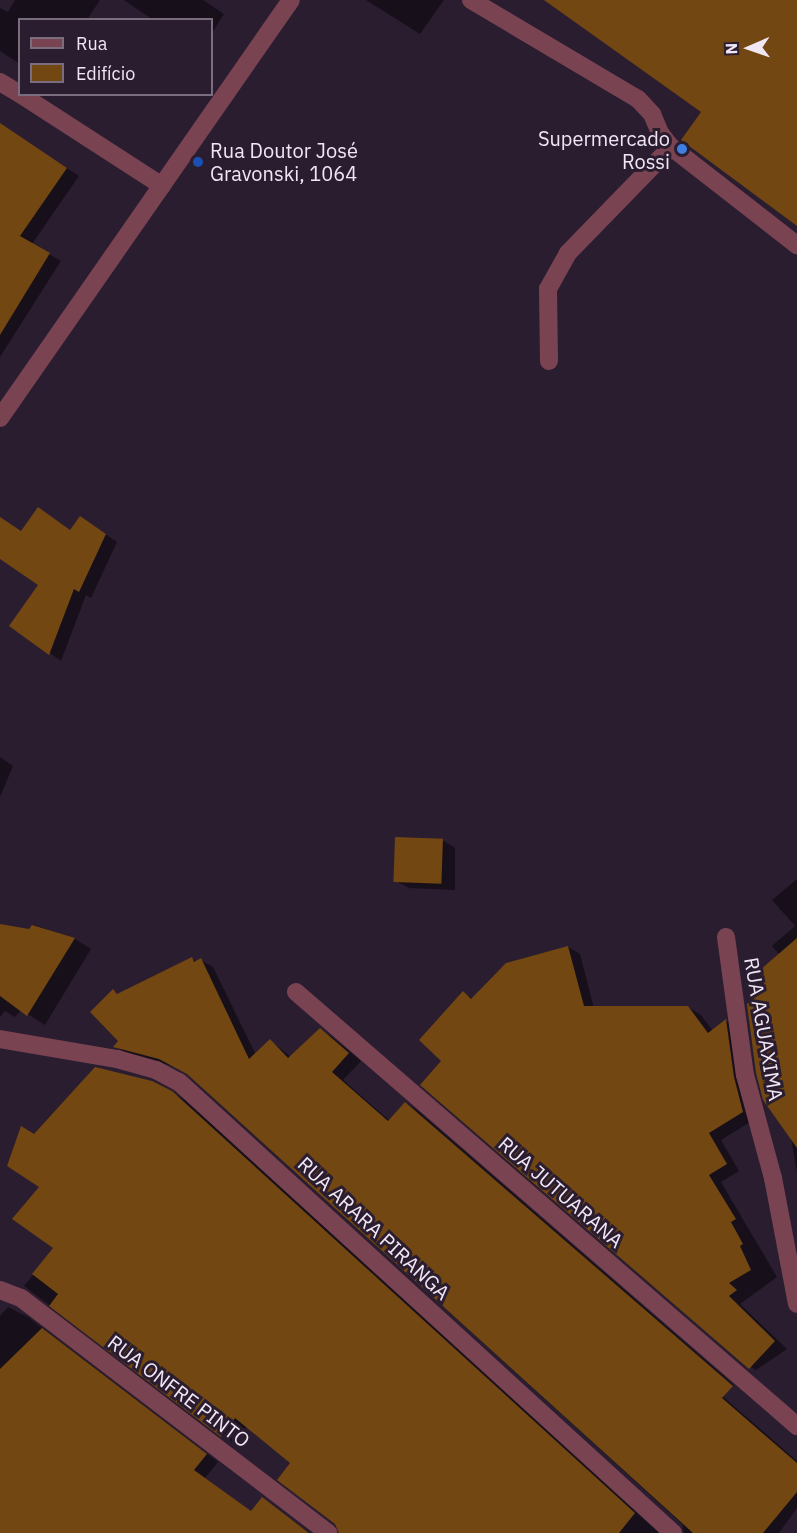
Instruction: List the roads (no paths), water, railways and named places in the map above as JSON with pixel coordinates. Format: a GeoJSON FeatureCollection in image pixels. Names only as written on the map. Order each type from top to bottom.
{"type":"FeatureCollection","features":[{"type":"Feature","properties":{"kind":"street"},"geometry":{"type":"LineString","coordinates":[[0,418],[291,0]]}},
{"type":"Feature","properties":{"kind":"street"},"geometry":{"type":"LineString","coordinates":[[471,0],[638,99],[652,114],[660,133],[671,147],[797,245]]}},
{"type":"Feature","properties":{"kind":"street"},"geometry":{"type":"LineString","coordinates":[[0,82],[18,93]]}},
{"type":"Feature","properties":{"kind":"street"},"geometry":{"type":"LineString","coordinates":[[23,96],[162,186]]}},
{"type":"Feature","properties":{"kind":"street"},"geometry":{"type":"LineString","coordinates":[[549,361],[548,289],[568,253],[671,147]]}},
{"type":"Feature","properties":{"kind":"street","name":"RUA AGUAXIMA"},"geometry":{"type":"LineString","coordinates":[[726,937],[745,1076],[773,1178],[797,1304]]}},
{"type":"Feature","properties":{"kind":"street","name":"RUA JUTUARANA"},"geometry":{"type":"LineString","coordinates":[[296,992],[797,1426]]}},
{"type":"Feature","properties":{"kind":"street","name":"RUA ARARA PIRANGA"},"geometry":{"type":"LineString","coordinates":[[0,1039],[117,1059],[156,1070],[179,1082],[673,1533]]}},
{"type":"Feature","properties":{"kind":"street","name":"RUA ONFRE PINTO"},"geometry":{"type":"LineString","coordinates":[[0,1290],[21,1298],[328,1533]]}},
{"type":"Feature","properties":{"kind":"place","name":"Supermercado Rossi"},"geometry":{"type":"Point","coordinates":[682,149]}},
{"type":"Feature","properties":{"kind":"place","name":"Rua Doutor José Gravonski, 1064"},"geometry":{"type":"Point","coordinates":[198,162]}}]}
